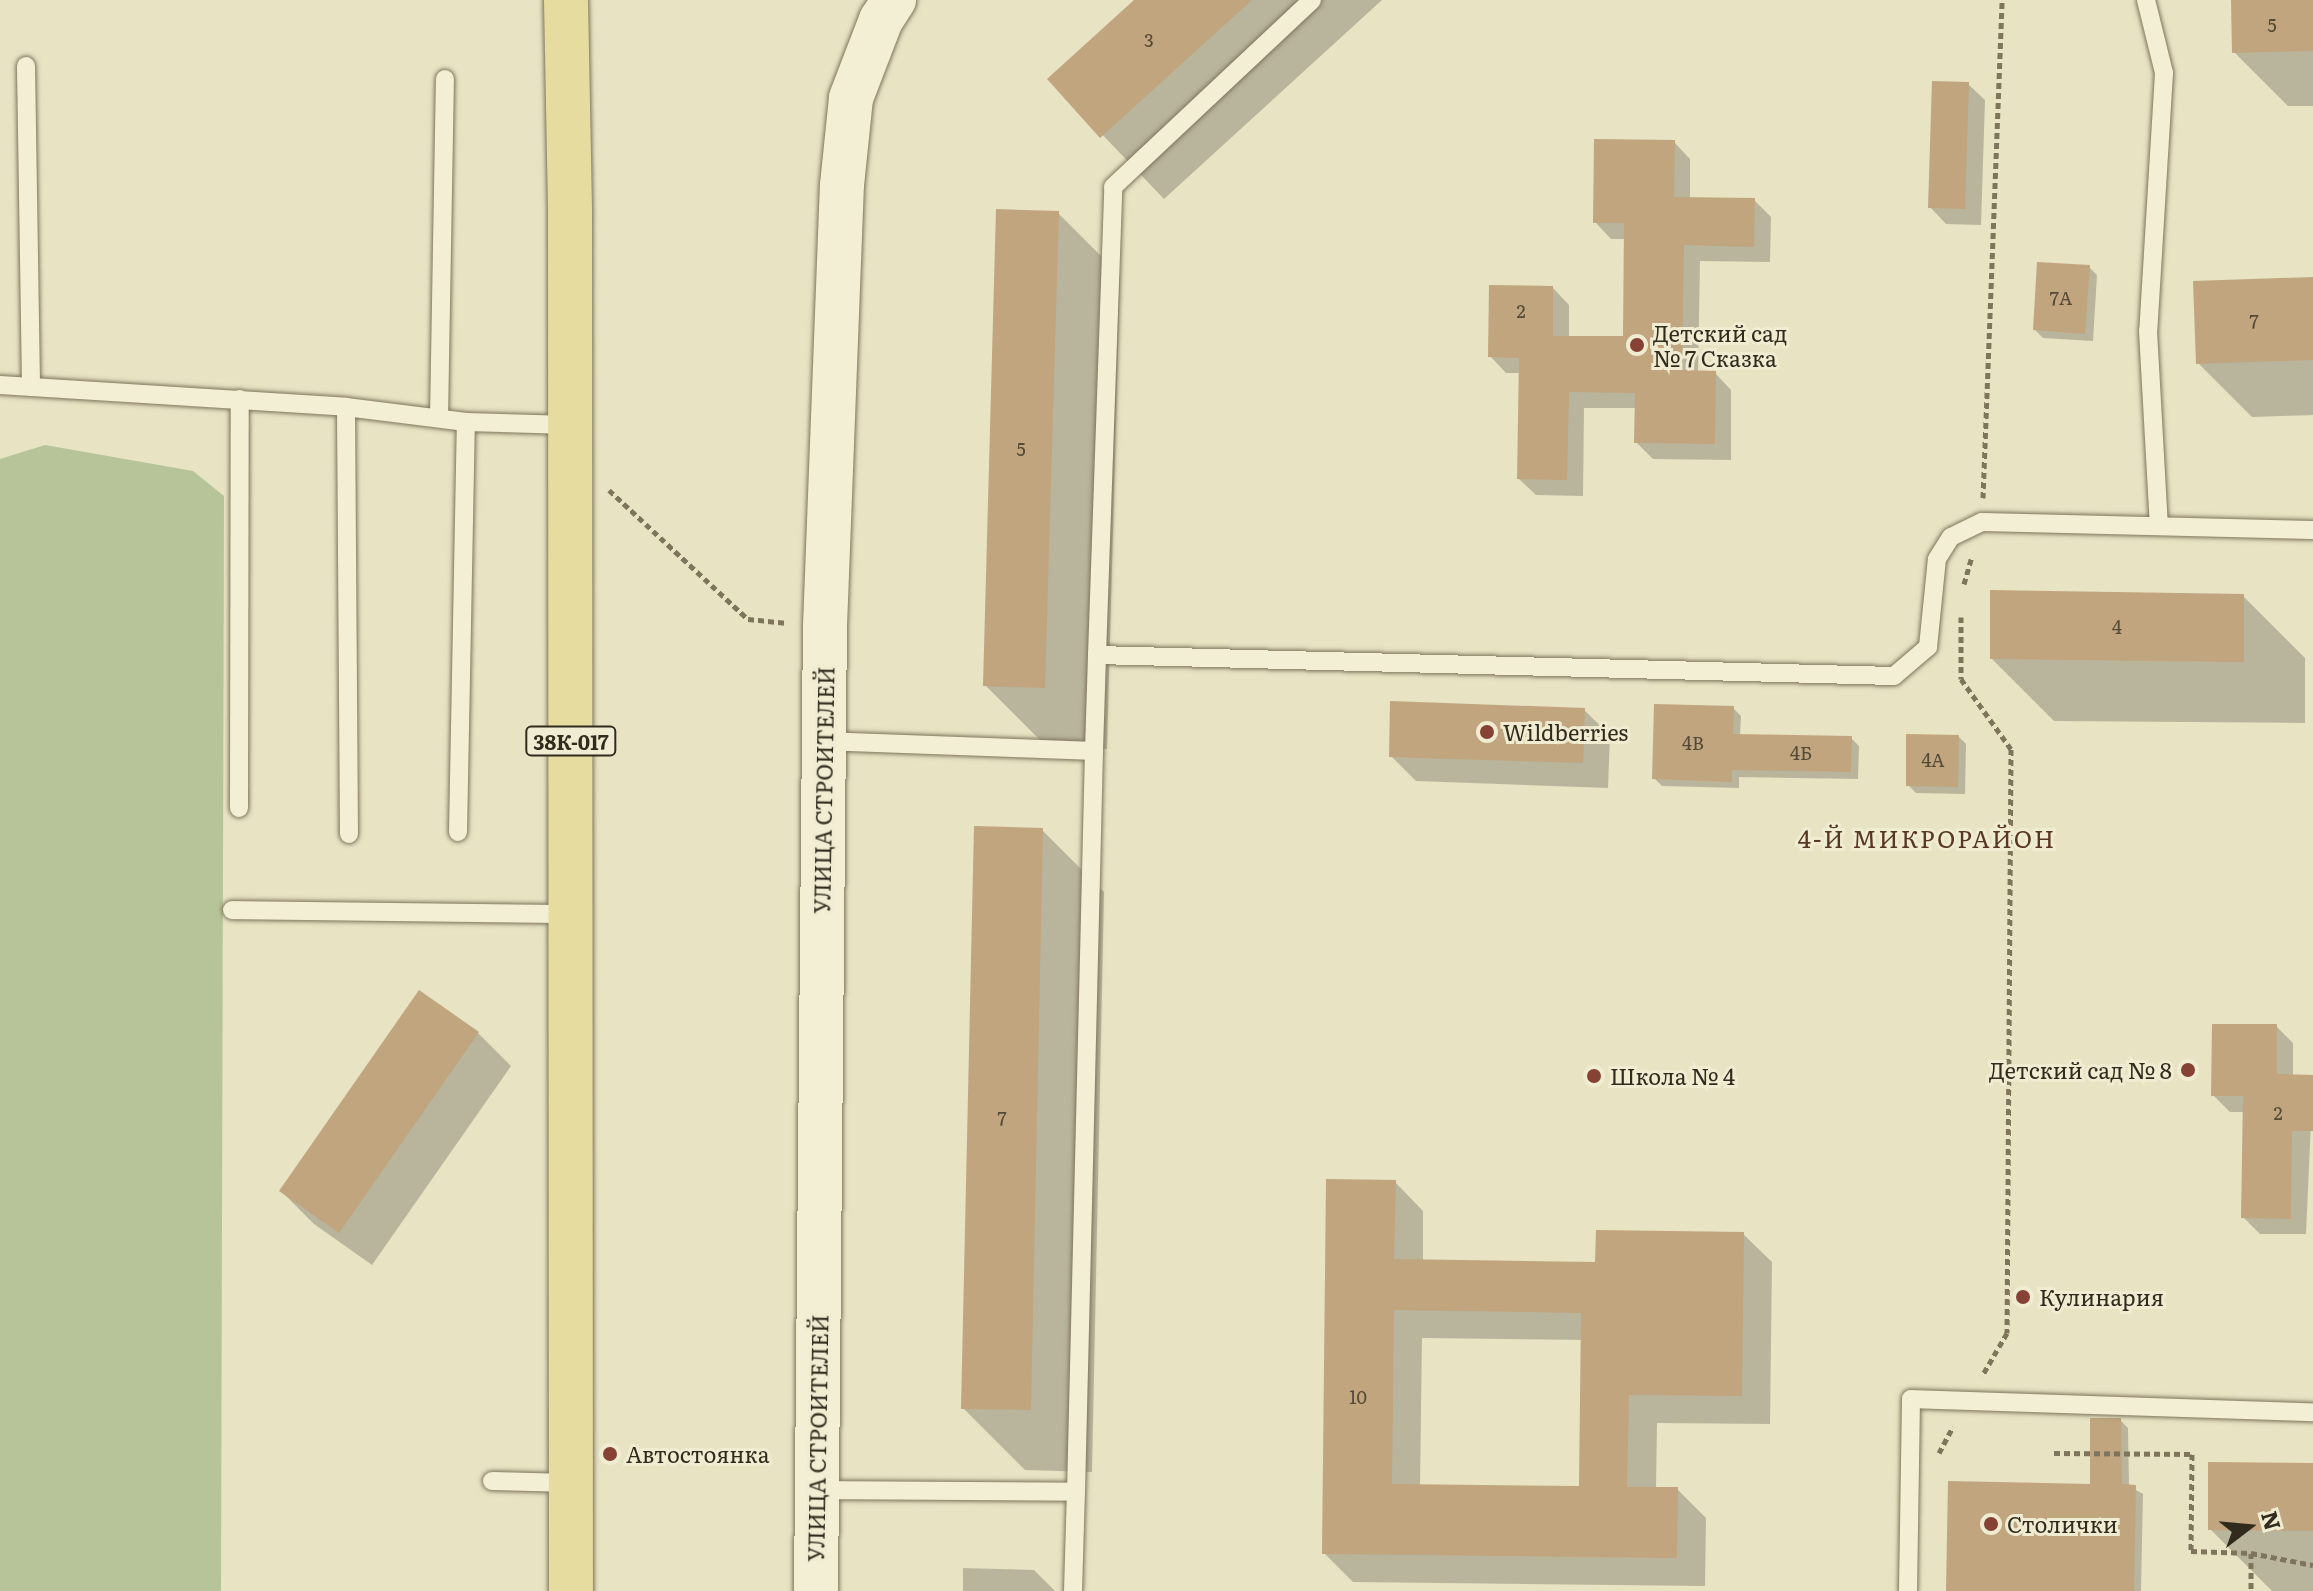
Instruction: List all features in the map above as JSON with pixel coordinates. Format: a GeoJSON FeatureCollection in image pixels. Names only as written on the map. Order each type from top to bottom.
{"type":"FeatureCollection","features":[{"type":"Feature","properties":{"kind":"main road","name":"38К-017"},"geometry":{"type":"LineString","coordinates":[[566,0],[570,440],[571,1591]]}},
{"type":"Feature","properties":{"kind":"street","name":"УЛИЦА СТРОИТЕЛЕЙ"},"geometry":{"type":"LineString","coordinates":[[816,1591],[825,626],[842,185],[851,98],[881,20],[894,0]]}},
{"type":"Feature","properties":{"kind":"lane"},"geometry":{"type":"LineString","coordinates":[[1073,1591],[1094,751],[1113,187],[1312,0]]}},
{"type":"Feature","properties":{"kind":"lane"},"geometry":{"type":"LineString","coordinates":[[2146,0],[2164,73],[2148,331],[2159,526]]}},
{"type":"Feature","properties":{"kind":"lane"},"geometry":{"type":"LineString","coordinates":[[26,66],[31,387]]}},
{"type":"Feature","properties":{"kind":"lane"},"geometry":{"type":"LineString","coordinates":[[439,418],[445,79]]}},
{"type":"Feature","properties":{"kind":"lane"},"geometry":{"type":"LineString","coordinates":[[0,385],[346,407],[439,418],[570,440]]}},
{"type":"Feature","properties":{"kind":"lane"},"geometry":{"type":"LineString","coordinates":[[239,808],[240,399]]}},
{"type":"Feature","properties":{"kind":"lane"},"geometry":{"type":"LineString","coordinates":[[346,407],[349,834]]}},
{"type":"Feature","properties":{"kind":"lane"},"geometry":{"type":"LineString","coordinates":[[458,832],[466,422]]}},
{"type":"Feature","properties":{"kind":"lane"},"geometry":{"type":"LineString","coordinates":[[1097,655],[1894,676],[1928,647],[1937,559],[1951,537],[1982,522],[2313,530]]}},
{"type":"Feature","properties":{"kind":"lane"},"geometry":{"type":"LineString","coordinates":[[824,741],[1094,751]]}},
{"type":"Feature","properties":{"kind":"lane"},"geometry":{"type":"LineString","coordinates":[[232,910],[571,914]]}},
{"type":"Feature","properties":{"kind":"lane"},"geometry":{"type":"LineString","coordinates":[[1908,1591],[1911,1399],[2313,1412]]}},
{"type":"Feature","properties":{"kind":"lane"},"geometry":{"type":"LineString","coordinates":[[492,1481],[571,1483]]}},
{"type":"Feature","properties":{"kind":"lane"},"geometry":{"type":"LineString","coordinates":[[817,1490],[1076,1492]]}},
{"type":"Feature","properties":{"kind":"path"},"geometry":{"type":"LineString","coordinates":[[1961,594],[1982,522],[2002,0]]}},
{"type":"Feature","properties":{"kind":"path"},"geometry":{"type":"LineString","coordinates":[[570,440],[748,619],[825,626]]}},
{"type":"Feature","properties":{"kind":"path"},"geometry":{"type":"LineString","coordinates":[[1934,1461],[2007,1333],[2011,749],[1961,679],[1961,608]]}},
{"type":"Feature","properties":{"kind":"path"},"geometry":{"type":"LineString","coordinates":[[2054,1453],[2192,1454],[2191,1551],[2251,1553],[2313,1565]]}},
{"type":"Feature","properties":{"kind":"path"},"geometry":{"type":"LineString","coordinates":[[2251,1553],[2251,1591]]}},
{"type":"Feature","properties":{"kind":"green space"},"geometry":{"type":"Polygon","coordinates":[[[45,445],[193,471],[224,496],[221,1591],[0,1591],[0,459],[45,445]]]}},
{"type":"Feature","properties":{"kind":"building"},"geometry":{"type":"Polygon","coordinates":[[[1134,0],[1252,0],[1100,138],[1047,79],[1134,0]]]}},
{"type":"Feature","properties":{"kind":"building"},"geometry":{"type":"Polygon","coordinates":[[[2231,0],[2313,0],[2313,51],[2232,53],[2231,0]]]}},
{"type":"Feature","properties":{"kind":"building"},"geometry":{"type":"Polygon","coordinates":[[[1932,81],[1969,82],[1965,209],[1928,208],[1932,81]]]}},
{"type":"Feature","properties":{"kind":"building"},"geometry":{"type":"Polygon","coordinates":[[[1594,139],[1675,140],[1674,197],[1755,198],[1754,247],[1684,245],[1682,370],[1716,371],[1715,444],[1634,443],[1635,393],[1569,392],[1567,480],[1517,479],[1519,358],[1488,357],[1489,285],[1553,286],[1553,336],[1623,336],[1624,223],[1593,223],[1594,139]]]}},
{"type":"Feature","properties":{"kind":"building"},"geometry":{"type":"Polygon","coordinates":[[[996,209],[1059,211],[1045,688],[983,686],[996,209]]]}},
{"type":"Feature","properties":{"kind":"building"},"geometry":{"type":"Polygon","coordinates":[[[2037,262],[2090,265],[2085,334],[2033,330],[2037,262]]]}},
{"type":"Feature","properties":{"kind":"building"},"geometry":{"type":"Polygon","coordinates":[[[2313,277],[2313,360],[2196,364],[2193,281],[2313,277]]]}},
{"type":"Feature","properties":{"kind":"building"},"geometry":{"type":"Polygon","coordinates":[[[1990,590],[2244,594],[2244,662],[1990,659],[1990,590]]]}},
{"type":"Feature","properties":{"kind":"building","name":"Wildberries"},"geometry":{"type":"Polygon","coordinates":[[[1390,701],[1585,708],[1583,763],[1389,757],[1390,701]]]}},
{"type":"Feature","properties":{"kind":"building"},"geometry":{"type":"Polygon","coordinates":[[[1654,704],[1734,706],[1733,734],[1852,736],[1851,772],[1732,770],[1732,782],[1652,779],[1654,704]]]}},
{"type":"Feature","properties":{"kind":"building"},"geometry":{"type":"Polygon","coordinates":[[[1906,734],[1959,735],[1958,787],[1906,786],[1906,734]]]}},
{"type":"Feature","properties":{"kind":"building"},"geometry":{"type":"Polygon","coordinates":[[[974,826],[1043,828],[1031,1410],[961,1409],[974,826]]]}},
{"type":"Feature","properties":{"kind":"building"},"geometry":{"type":"Polygon","coordinates":[[[419,990],[479,1032],[339,1233],[279,1191],[419,990]]]}},
{"type":"Feature","properties":{"kind":"building"},"geometry":{"type":"Polygon","coordinates":[[[2212,1024],[2277,1024],[2277,1074],[2313,1075],[2313,1131],[2292,1131],[2291,1219],[2241,1218],[2243,1096],[2211,1096],[2212,1024]]]}},
{"type":"Feature","properties":{"kind":"building"},"geometry":{"type":"Polygon","coordinates":[[[1326,1179],[1396,1180],[1394,1259],[1595,1262],[1596,1230],[1744,1232],[1742,1396],[1629,1395],[1627,1487],[1678,1487],[1677,1558],[1322,1554],[1326,1179]],[[1394,1310],[1392,1484],[1579,1486],[1581,1313],[1394,1310]]]}},
{"type":"Feature","properties":{"kind":"building"},"geometry":{"type":"Polygon","coordinates":[[[2090,1418],[2121,1418],[2122,1484],[2136,1485],[2134,1591],[1946,1591],[1948,1481],[2090,1484],[2090,1418]]]}},
{"type":"Feature","properties":{"kind":"building"},"geometry":{"type":"Polygon","coordinates":[[[2208,1462],[2313,1463],[2313,1531],[2208,1530],[2208,1462]]]}},
{"type":"Feature","properties":{"kind":"place","name":"Детский сад № 7 Сказка"},"geometry":{"type":"Point","coordinates":[1637,345]}},
{"type":"Feature","properties":{"kind":"place","name":"Wildberries"},"geometry":{"type":"Point","coordinates":[1487,732]}},
{"type":"Feature","properties":{"kind":"place","name":"Детский сад № 8"},"geometry":{"type":"Point","coordinates":[2188,1070]}},
{"type":"Feature","properties":{"kind":"place","name":"Школа № 4"},"geometry":{"type":"Point","coordinates":[1594,1076]}},
{"type":"Feature","properties":{"kind":"place","name":"Кулинария"},"geometry":{"type":"Point","coordinates":[2023,1297]}},
{"type":"Feature","properties":{"kind":"place","name":"Автостоянка"},"geometry":{"type":"Point","coordinates":[610,1454]}},
{"type":"Feature","properties":{"kind":"place","name":"Столички"},"geometry":{"type":"Point","coordinates":[1991,1524]}},
{"type":"Feature","properties":{"kind":"district","name":"4-Й МИКРОРАЙОН"},"geometry":{"type":"Point","coordinates":[1927,838]}}]}
